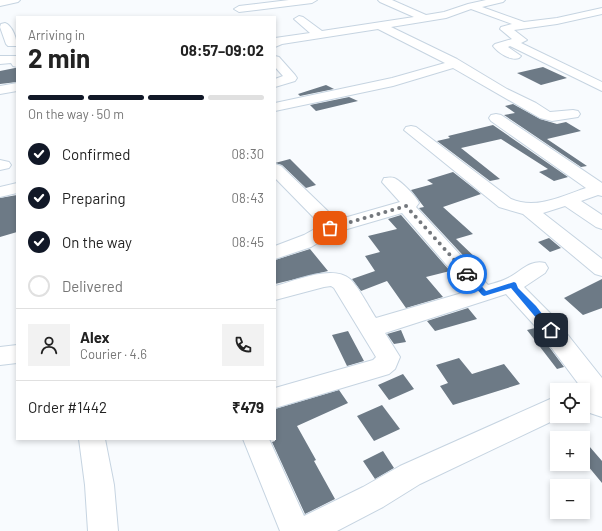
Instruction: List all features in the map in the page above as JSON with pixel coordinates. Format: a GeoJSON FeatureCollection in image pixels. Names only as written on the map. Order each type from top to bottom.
{"type":"FeatureCollection","features":[{"type":"Feature","properties":{"kind":"street"},"geometry":{"type":"LineString","coordinates":[[0,2],[15,0]]}},
{"type":"Feature","properties":{"kind":"street"},"geometry":{"type":"LineString","coordinates":[[247,16],[236,7],[312,0]]}},
{"type":"Feature","properties":{"kind":"street"},"geometry":{"type":"LineString","coordinates":[[382,0],[400,6],[424,18]]}},
{"type":"Feature","properties":{"kind":"street"},"geometry":{"type":"LineString","coordinates":[[276,41],[320,35],[381,22],[424,18],[455,13],[471,6],[500,0]]}},
{"type":"Feature","properties":{"kind":"street"},"geometry":{"type":"LineString","coordinates":[[471,6],[522,25]]}},
{"type":"Feature","properties":{"kind":"street"},"geometry":{"type":"LineString","coordinates":[[515,56],[499,47],[501,45],[521,40],[505,29],[522,25],[557,21],[599,6]]}},
{"type":"Feature","properties":{"kind":"street"},"geometry":{"type":"LineString","coordinates":[[299,19],[320,35]]}},
{"type":"Feature","properties":{"kind":"street"},"geometry":{"type":"LineString","coordinates":[[381,22],[453,62],[502,92],[531,106],[544,115],[552,117],[573,114]]}},
{"type":"Feature","properties":{"kind":"street"},"geometry":{"type":"LineString","coordinates":[[0,46],[15,44],[5,26]]}},
{"type":"Feature","properties":{"kind":"street"},"geometry":{"type":"LineString","coordinates":[[512,43],[602,87]]}},
{"type":"Feature","properties":{"kind":"street"},"geometry":{"type":"LineString","coordinates":[[0,60],[15,59],[16,61]]}},
{"type":"Feature","properties":{"kind":"street"},"geometry":{"type":"LineString","coordinates":[[276,61],[291,78],[276,83]]}},
{"type":"Feature","properties":{"kind":"street"},"geometry":{"type":"LineString","coordinates":[[276,107],[393,82],[454,64]]}},
{"type":"Feature","properties":{"kind":"street"},"geometry":{"type":"LineString","coordinates":[[0,90],[16,87]]}},
{"type":"Feature","properties":{"kind":"street"},"geometry":{"type":"LineString","coordinates":[[496,118],[601,190]]}},
{"type":"Feature","properties":{"kind":"street"},"geometry":{"type":"LineString","coordinates":[[411,130],[505,203],[516,208],[529,210],[601,190]]}},
{"type":"Feature","properties":{"kind":"street"},"geometry":{"type":"LineString","coordinates":[[276,170],[328,221],[330,228]]}},
{"type":"Feature","properties":{"kind":"street"},"geometry":{"type":"LineString","coordinates":[[276,253],[310,240],[323,234],[330,228],[406,206],[410,203],[410,201],[390,182]]}},
{"type":"Feature","properties":{"kind":"street"},"geometry":{"type":"LineString","coordinates":[[0,192],[16,188]]}},
{"type":"Feature","properties":{"kind":"street"},"geometry":{"type":"LineString","coordinates":[[567,200],[602,224]]}},
{"type":"Feature","properties":{"kind":"street"},"geometry":{"type":"LineString","coordinates":[[406,206],[484,294]]}},
{"type":"Feature","properties":{"kind":"street"},"geometry":{"type":"LineString","coordinates":[[529,210],[602,269]]}},
{"type":"Feature","properties":{"kind":"street"},"geometry":{"type":"LineString","coordinates":[[371,328],[405,319],[514,284],[538,268]]}},
{"type":"Feature","properties":{"kind":"street"},"geometry":{"type":"LineString","coordinates":[[276,293],[330,278],[338,280],[344,285],[388,357],[387,362],[381,367],[276,398]]}},
{"type":"Feature","properties":{"kind":"street"},"geometry":{"type":"LineString","coordinates":[[514,284],[514,289],[544,321],[602,397]]}},
{"type":"Feature","properties":{"kind":"street"},"geometry":{"type":"LineString","coordinates":[[0,356],[16,354]]}},
{"type":"Feature","properties":{"kind":"street"},"geometry":{"type":"LineString","coordinates":[[590,402],[602,406]]}},
{"type":"Feature","properties":{"kind":"street"},"geometry":{"type":"LineString","coordinates":[[306,531],[373,497],[410,475],[550,410]]}},
{"type":"Feature","properties":{"kind":"street"},"geometry":{"type":"LineString","coordinates":[[92,440],[99,474],[103,513],[103,531]]}},
{"type":"Feature","properties":{"kind":"street"},"geometry":{"type":"LineString","coordinates":[[256,440],[295,531]]}},
{"type":"Feature","properties":{"kind":"building"},"geometry":{"type":"Polygon","coordinates":[[[543,67],[567,78],[541,85],[517,73],[543,67]]]}},
{"type":"Feature","properties":{"kind":"building"},"geometry":{"type":"Polygon","coordinates":[[[16,68],[16,82],[0,84],[0,71],[16,68]]]}},
{"type":"Feature","properties":{"kind":"building"},"geometry":{"type":"Polygon","coordinates":[[[326,85],[334,89],[300,96],[298,94],[326,85]]]}},
{"type":"Feature","properties":{"kind":"building"},"geometry":{"type":"Polygon","coordinates":[[[349,97],[358,101],[316,111],[310,105],[349,97]]]}},
{"type":"Feature","properties":{"kind":"building"},"geometry":{"type":"Polygon","coordinates":[[[513,104],[540,119],[557,124],[566,122],[581,131],[547,139],[587,166],[581,167],[504,115],[515,113],[505,106],[513,104]]]}},
{"type":"Feature","properties":{"kind":"building"},"geometry":{"type":"Polygon","coordinates":[[[493,125],[568,177],[554,181],[539,172],[548,169],[501,139],[461,148],[500,179],[490,181],[437,141],[450,138],[448,136],[493,125]]]}},
{"type":"Feature","properties":{"kind":"building"},"geometry":{"type":"Polygon","coordinates":[[[290,159],[316,185],[306,188],[282,165],[276,163],[290,159]]]}},
{"type":"Feature","properties":{"kind":"building"},"geometry":{"type":"Polygon","coordinates":[[[453,172],[481,194],[443,207],[473,234],[456,239],[481,263],[472,265],[419,208],[424,207],[411,190],[433,184],[427,180],[453,172]]]}},
{"type":"Feature","properties":{"kind":"building"},"geometry":{"type":"Polygon","coordinates":[[[16,195],[16,232],[0,237],[0,198],[16,195]]]}},
{"type":"Feature","properties":{"kind":"building"},"geometry":{"type":"Polygon","coordinates":[[[401,215],[450,271],[426,277],[443,297],[406,308],[387,281],[361,291],[352,279],[375,271],[365,256],[380,252],[368,236],[397,229],[388,219],[401,215]]]}},
{"type":"Feature","properties":{"kind":"building"},"geometry":{"type":"Polygon","coordinates":[[[549,238],[561,248],[550,252],[538,242],[549,238]]]}},
{"type":"Feature","properties":{"kind":"building"},"geometry":{"type":"Polygon","coordinates":[[[310,249],[328,271],[276,284],[276,260],[310,249]]]}},
{"type":"Feature","properties":{"kind":"building"},"geometry":{"type":"Polygon","coordinates":[[[602,279],[602,308],[583,315],[564,298],[602,279]]]}},
{"type":"Feature","properties":{"kind":"building"},"geometry":{"type":"Polygon","coordinates":[[[468,308],[477,319],[435,331],[427,321],[468,308]]]}},
{"type":"Feature","properties":{"kind":"building"},"geometry":{"type":"Polygon","coordinates":[[[535,328],[564,367],[557,369],[527,330],[535,328]]]}},
{"type":"Feature","properties":{"kind":"building"},"geometry":{"type":"Polygon","coordinates":[[[401,330],[406,342],[394,344],[387,334],[401,330]]]}},
{"type":"Feature","properties":{"kind":"building"},"geometry":{"type":"Polygon","coordinates":[[[348,331],[364,361],[347,366],[332,335],[348,331]]]}},
{"type":"Feature","properties":{"kind":"building"},"geometry":{"type":"Polygon","coordinates":[[[459,358],[472,374],[504,364],[520,384],[453,405],[440,386],[448,383],[436,365],[459,358]]]}},
{"type":"Feature","properties":{"kind":"building"},"geometry":{"type":"Polygon","coordinates":[[[403,374],[414,389],[389,400],[378,385],[403,374]]]}},
{"type":"Feature","properties":{"kind":"building"},"geometry":{"type":"Polygon","coordinates":[[[339,390],[348,403],[297,426],[335,499],[305,514],[272,442],[276,440],[276,409],[339,390]]]}},
{"type":"Feature","properties":{"kind":"building"},"geometry":{"type":"Polygon","coordinates":[[[382,405],[400,429],[374,441],[357,416],[382,405]]]}},
{"type":"Feature","properties":{"kind":"building"},"geometry":{"type":"Polygon","coordinates":[[[590,447],[602,461],[602,483],[590,468],[590,447]]]}},
{"type":"Feature","properties":{"kind":"building"},"geometry":{"type":"Polygon","coordinates":[[[383,451],[394,468],[375,479],[363,461],[383,451]]]}},
{"type":"Feature","properties":{"kind":"way so far"},"geometry":{"type":"LineString","coordinates":[[330,228],[406,206],[467,274]]}},
{"type":"Feature","properties":{"kind":"route"},"geometry":{"type":"LineString","coordinates":[[467,274],[484,294],[514,284],[514,289],[533,308],[551,330]]}}]}
